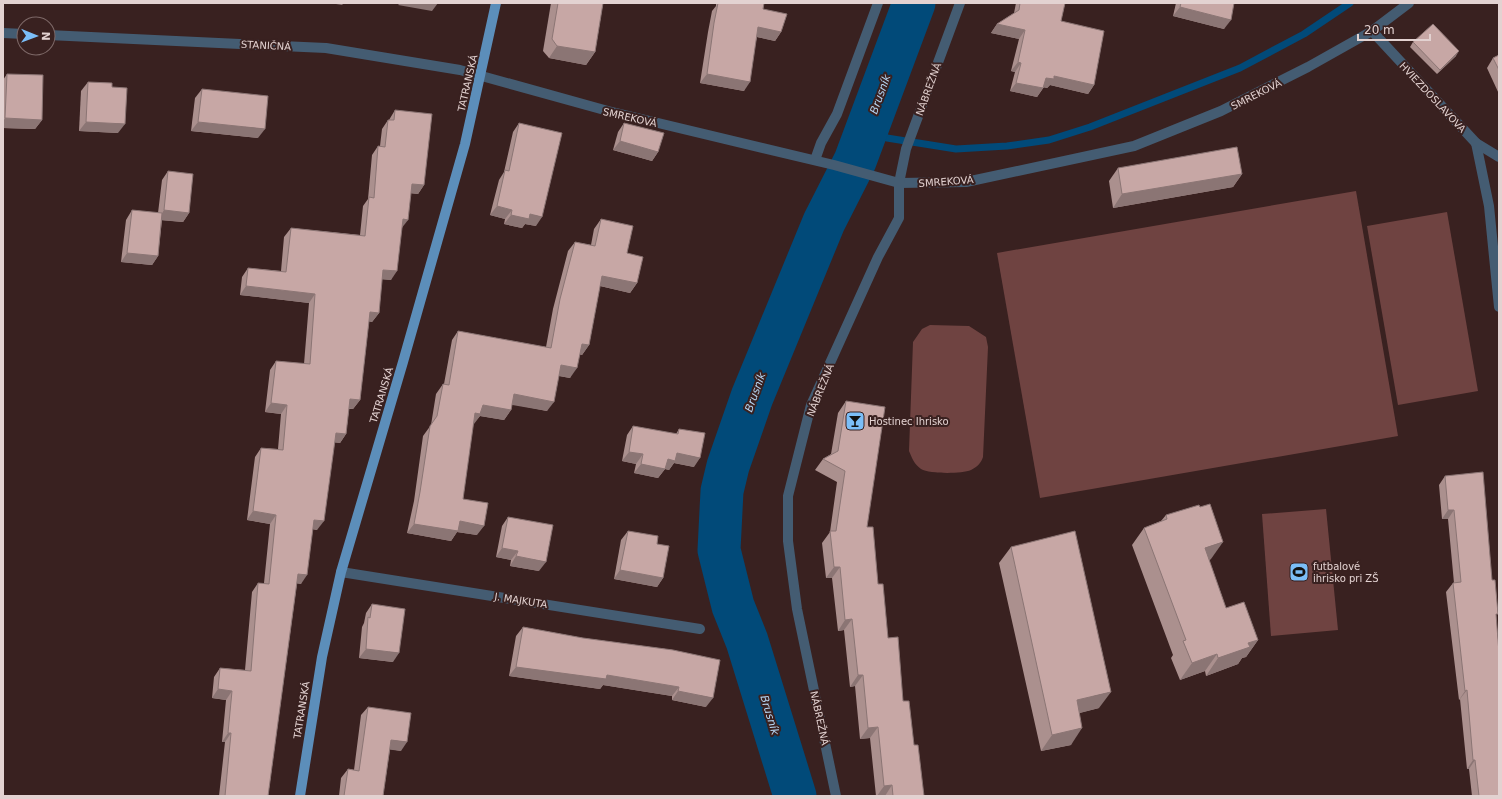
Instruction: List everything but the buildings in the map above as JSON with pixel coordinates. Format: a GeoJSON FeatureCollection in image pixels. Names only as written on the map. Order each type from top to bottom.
{"type":"FeatureCollection","features":[{"type":"Feature","properties":{"kind":"main road","name":"TATRANSKÁ"},"geometry":{"type":"LineString","coordinates":[[300,796],[322,657],[341,572],[452,189],[481,76],[496,3]]}},
{"type":"Feature","properties":{"kind":"street"},"geometry":{"type":"LineString","coordinates":[[815,160],[821,143],[837,114],[878,3]]}},
{"type":"Feature","properties":{"kind":"street","name":"NÁBREŽNÁ"},"geometry":{"type":"LineString","coordinates":[[836,796],[797,609],[788,541],[788,496],[811,405],[878,257],[899,218],[899,183],[906,149],[960,3]]}},
{"type":"Feature","properties":{"kind":"street","name":"SMREKOVÁ"},"geometry":{"type":"LineString","coordinates":[[481,76],[608,112],[834,164],[899,183],[966,182],[1134,146],[1221,111],[1372,31],[1409,3]]}},
{"type":"Feature","properties":{"kind":"street","name":"HVIEZDOSLAVOVA"},"geometry":{"type":"LineString","coordinates":[[1372,31],[1476,143],[1499,158]]}},
{"type":"Feature","properties":{"kind":"street"},"geometry":{"type":"LineString","coordinates":[[3,33],[16,34]]}},
{"type":"Feature","properties":{"kind":"street","name":"STANIČNÁ"},"geometry":{"type":"LineString","coordinates":[[56,35],[326,48],[460,70],[481,76]]}},
{"type":"Feature","properties":{"kind":"street"},"geometry":{"type":"LineString","coordinates":[[1476,143],[1489,206],[1499,307]]}},
{"type":"Feature","properties":{"kind":"street","name":"J. MAJKUTA"},"geometry":{"type":"LineString","coordinates":[[341,572],[700,629]]}},
{"type":"Feature","properties":{"kind":"shaded area"},"geometry":{"type":"Polygon","coordinates":[[[1356,191],[1398,436],[1040,498],[997,253],[1356,191]]]}},
{"type":"Feature","properties":{"kind":"shaded area"},"geometry":{"type":"Polygon","coordinates":[[[1447,212],[1478,391],[1398,405],[1367,226],[1447,212]]]}},
{"type":"Feature","properties":{"kind":"shaded area"},"geometry":{"type":"Polygon","coordinates":[[[930,325],[969,326],[986,337],[988,347],[983,457],[977,466],[971,470],[946,473],[925,471],[917,465],[909,451],[913,342],[922,329],[930,325]]]}},
{"type":"Feature","properties":{"kind":"shaded area","name":"futbalové ihrisko pri ZŠ"},"geometry":{"type":"Polygon","coordinates":[[[1326,509],[1338,630],[1271,636],[1262,514],[1326,509]]]}},
{"type":"Feature","properties":{"kind":"waterway","name":"Brusník"},"geometry":{"type":"LineString","coordinates":[[795,796],[747,641],[733,606],[719,550],[722,491],[728,466],[752,397],[824,222],[855,161],[914,3]]}},
{"type":"Feature","properties":{"kind":"waterway"},"geometry":{"type":"LineString","coordinates":[[869,123],[887,138],[956,149],[1007,146],[1049,140],[1090,127],[1240,68],[1304,34],[1350,3]]}},
{"type":"Feature","properties":{"kind":"place","name":"Hostinec Ihrisko"},"geometry":{"type":"Point","coordinates":[855,421]}},
{"type":"Feature","properties":{"kind":"place","name":"futbalové ihrisko pri ZŠ"},"geometry":{"type":"Point","coordinates":[1299,572]}}]}
